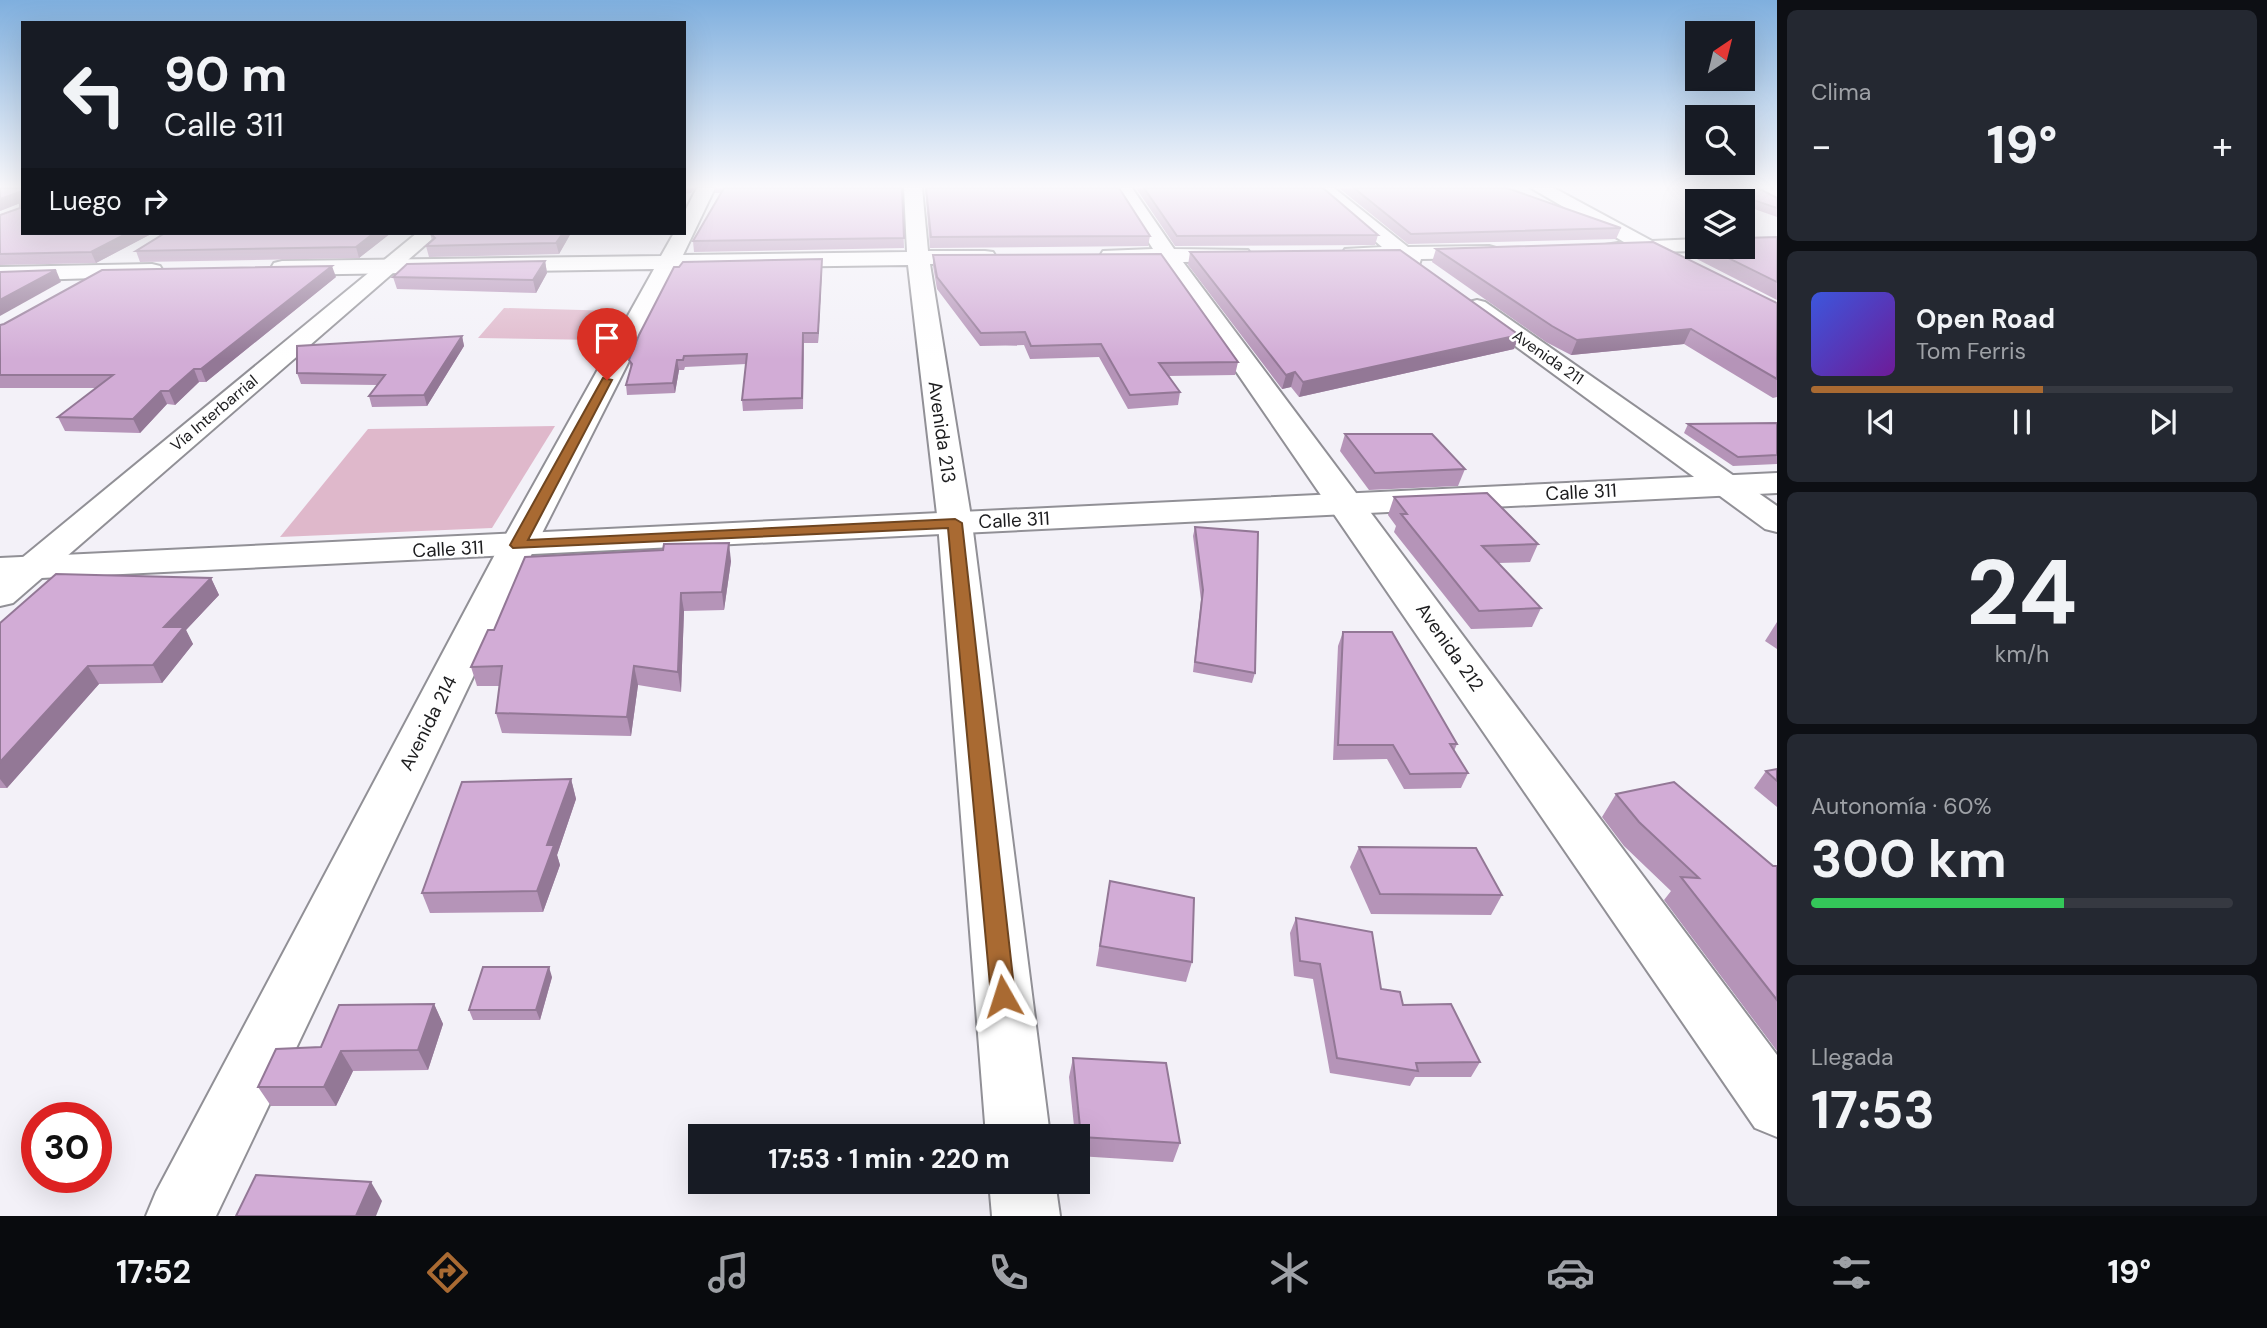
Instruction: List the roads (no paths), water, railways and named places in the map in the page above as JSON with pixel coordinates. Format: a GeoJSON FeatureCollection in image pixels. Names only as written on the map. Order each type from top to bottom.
{"type":"FeatureCollection","features":[{"type":"Feature","properties":{"kind":"street","name":"Vía Interbarrial"},"geometry":{"type":"LineString","coordinates":[[0,595],[15,569],[414,245]]}},
{"type":"Feature","properties":{"kind":"street"},"geometry":{"type":"LineString","coordinates":[[266,268],[388,266],[646,245]]}},
{"type":"Feature","properties":{"kind":"street","name":"Avenida 214"},"geometry":{"type":"LineString","coordinates":[[180,1216],[518,545],[678,245]]}},
{"type":"Feature","properties":{"kind":"street"},"geometry":{"type":"LineString","coordinates":[[723,245],[918,257],[1001,257]]}},
{"type":"Feature","properties":{"kind":"street","name":"Avenida 213"},"geometry":{"type":"LineString","coordinates":[[917,245],[955,523],[1016,1124]]}},
{"type":"Feature","properties":{"kind":"street","name":"Avenida 212"},"geometry":{"type":"LineString","coordinates":[[1161,245],[1777,1106]]}},
{"type":"Feature","properties":{"kind":"street"},"geometry":{"type":"LineString","coordinates":[[1391,245],[1436,278]]}},
{"type":"Feature","properties":{"kind":"street"},"geometry":{"type":"LineString","coordinates":[[1644,245],[1685,265]]}},
{"type":"Feature","properties":{"kind":"street"},"geometry":{"type":"LineString","coordinates":[[1595,249],[1685,246]]}},
{"type":"Feature","properties":{"kind":"street"},"geometry":{"type":"LineString","coordinates":[[1333,254],[1512,251]]}},
{"type":"Feature","properties":{"kind":"street"},"geometry":{"type":"LineString","coordinates":[[58,297],[138,252]]}},
{"type":"Feature","properties":{"kind":"street"},"geometry":{"type":"LineString","coordinates":[[1085,256],[1264,255]]}},
{"type":"Feature","properties":{"kind":"street"},"geometry":{"type":"LineString","coordinates":[[0,274],[171,270]]}},
{"type":"Feature","properties":{"kind":"street","name":"Avenida 211"},"geometry":{"type":"LineString","coordinates":[[1458,293],[1777,522]]}},
{"type":"Feature","properties":{"kind":"street","name":"Calle 311"},"geometry":{"type":"LineString","coordinates":[[15,569],[1777,483]]}},
{"type":"Feature","properties":{"kind":"street"},"geometry":{"type":"LineString","coordinates":[[1023,1194],[1026,1216]]}}]}
